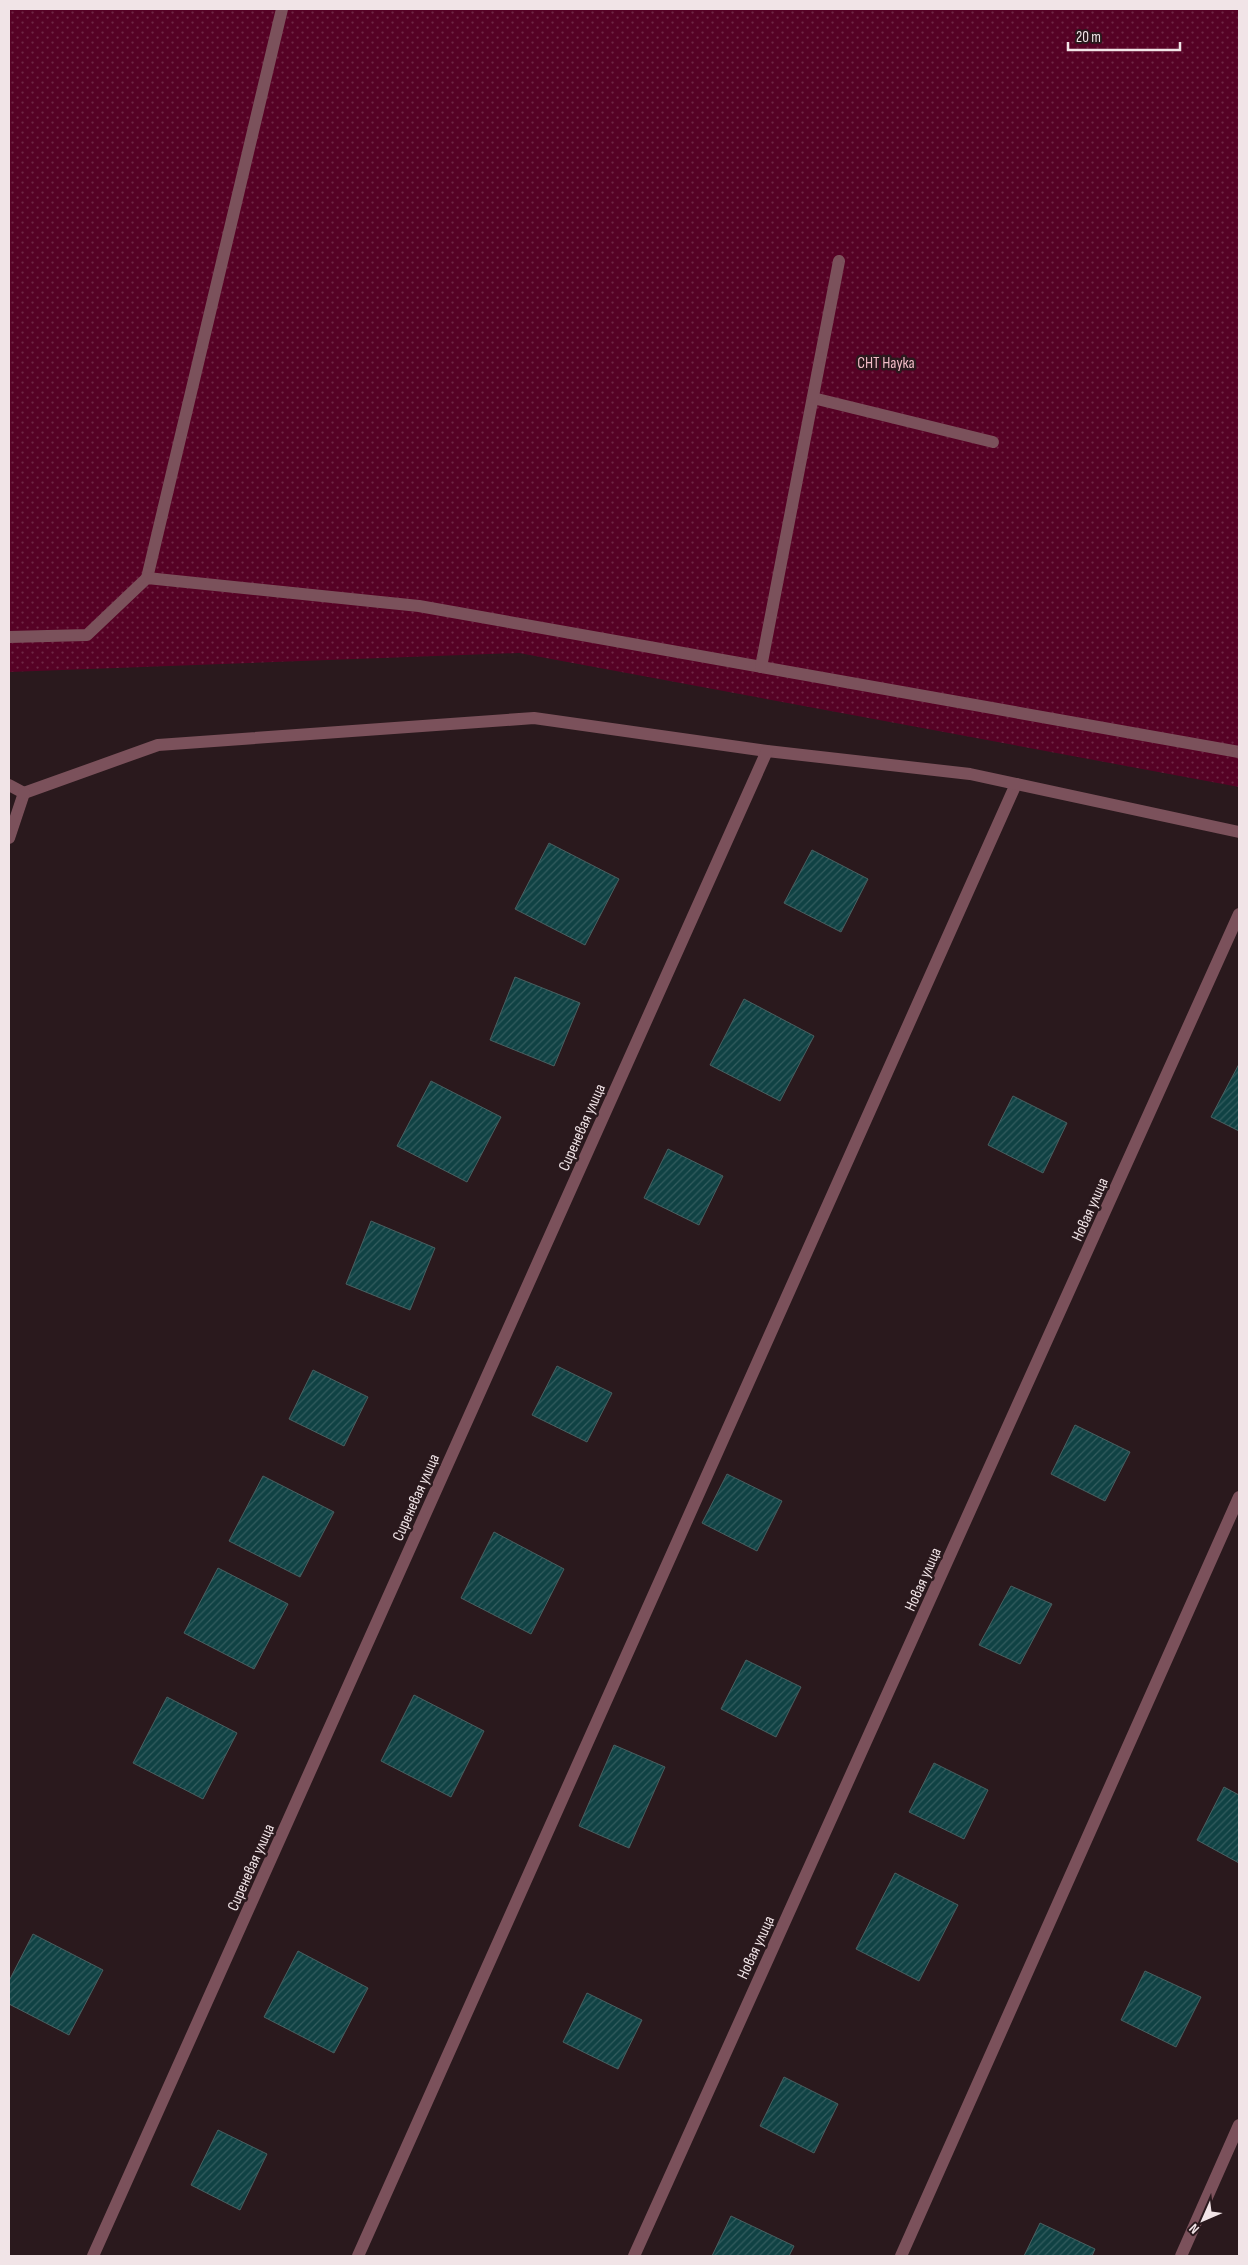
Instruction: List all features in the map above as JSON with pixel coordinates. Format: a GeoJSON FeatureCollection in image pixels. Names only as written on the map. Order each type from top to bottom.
{"type":"FeatureCollection","features":[{"type":"Feature","properties":{"kind":"street"},"geometry":{"type":"LineString","coordinates":[[9,638],[87,634],[147,578],[282,9]]}},
{"type":"Feature","properties":{"kind":"street"},"geometry":{"type":"LineString","coordinates":[[761,667],[839,261]]}},
{"type":"Feature","properties":{"kind":"street"},"geometry":{"type":"LineString","coordinates":[[813,398],[993,442]]}},
{"type":"Feature","properties":{"kind":"street"},"geometry":{"type":"LineString","coordinates":[[147,578],[419,606],[1239,752]]}},
{"type":"Feature","properties":{"kind":"street"},"geometry":{"type":"LineString","coordinates":[[9,785],[24,793],[158,745],[534,718],[767,751],[970,774],[1239,832]]}},
{"type":"Feature","properties":{"kind":"street","name":"Сиреневая улица"},"geometry":{"type":"LineString","coordinates":[[93,2256],[767,751]]}},
{"type":"Feature","properties":{"kind":"street"},"geometry":{"type":"LineString","coordinates":[[358,2256],[1016,784]]}},
{"type":"Feature","properties":{"kind":"street"},"geometry":{"type":"LineString","coordinates":[[9,838],[24,793]]}},
{"type":"Feature","properties":{"kind":"street","name":"Новая улица"},"geometry":{"type":"LineString","coordinates":[[634,2256],[1239,914]]}},
{"type":"Feature","properties":{"kind":"street"},"geometry":{"type":"LineString","coordinates":[[901,2256],[1239,1497]]}},
{"type":"Feature","properties":{"kind":"street"},"geometry":{"type":"LineString","coordinates":[[1181,2256],[1239,2125]]}},
{"type":"Feature","properties":{"kind":"green space","name":"СНТ Наука"},"geometry":{"type":"Polygon","coordinates":[[[9,9],[1239,9],[1239,787],[519,653],[9,672],[9,9]]]}},
{"type":"Feature","properties":{"kind":"building"},"geometry":{"type":"Polygon","coordinates":[[[549,843],[619,879],[585,945],[515,909],[549,843]]]}},
{"type":"Feature","properties":{"kind":"building"},"geometry":{"type":"Polygon","coordinates":[[[812,850],[868,879],[841,932],[784,903],[812,850]]]}},
{"type":"Feature","properties":{"kind":"building"},"geometry":{"type":"Polygon","coordinates":[[[515,977],[580,1003],[554,1066],[490,1040],[515,977]]]}},
{"type":"Feature","properties":{"kind":"building"},"geometry":{"type":"Polygon","coordinates":[[[744,999],[814,1036],[780,1101],[710,1065],[744,999]]]}},
{"type":"Feature","properties":{"kind":"building"},"geometry":{"type":"Polygon","coordinates":[[[1239,1064],[1239,1131],[1211,1117],[1239,1064]]]}},
{"type":"Feature","properties":{"kind":"building"},"geometry":{"type":"Polygon","coordinates":[[[431,1081],[501,1117],[467,1182],[397,1146],[431,1081]]]}},
{"type":"Feature","properties":{"kind":"building"},"geometry":{"type":"Polygon","coordinates":[[[1013,1096],[1067,1123],[1043,1173],[988,1145],[1013,1096]]]}},
{"type":"Feature","properties":{"kind":"building"},"geometry":{"type":"Polygon","coordinates":[[[668,1149],[723,1176],[699,1225],[644,1198],[668,1149]]]}},
{"type":"Feature","properties":{"kind":"building"},"geometry":{"type":"Polygon","coordinates":[[[371,1221],[435,1248],[410,1310],[346,1284],[371,1221]]]}},
{"type":"Feature","properties":{"kind":"building"},"geometry":{"type":"Polygon","coordinates":[[[557,1366],[612,1393],[587,1442],[532,1415],[557,1366]]]}},
{"type":"Feature","properties":{"kind":"building"},"geometry":{"type":"Polygon","coordinates":[[[313,1370],[368,1397],[344,1446],[289,1419],[313,1370]]]}},
{"type":"Feature","properties":{"kind":"building"},"geometry":{"type":"Polygon","coordinates":[[[1075,1425],[1130,1452],[1105,1501],[1051,1474],[1075,1425]]]}},
{"type":"Feature","properties":{"kind":"building"},"geometry":{"type":"Polygon","coordinates":[[[727,1474],[782,1501],[757,1551],[702,1523],[727,1474]]]}},
{"type":"Feature","properties":{"kind":"building"},"geometry":{"type":"Polygon","coordinates":[[[263,1476],[334,1512],[300,1577],[229,1541],[263,1476]]]}},
{"type":"Feature","properties":{"kind":"building"},"geometry":{"type":"Polygon","coordinates":[[[494,1532],[564,1569],[531,1634],[461,1598],[494,1532]]]}},
{"type":"Feature","properties":{"kind":"building"},"geometry":{"type":"Polygon","coordinates":[[[218,1568],[288,1604],[254,1669],[184,1633],[218,1568]]]}},
{"type":"Feature","properties":{"kind":"building"},"geometry":{"type":"Polygon","coordinates":[[[1011,1586],[1052,1604],[1020,1664],[979,1645],[1011,1586]]]}},
{"type":"Feature","properties":{"kind":"building"},"geometry":{"type":"Polygon","coordinates":[[[746,1660],[801,1687],[776,1737],[721,1709],[746,1660]]]}},
{"type":"Feature","properties":{"kind":"building"},"geometry":{"type":"Polygon","coordinates":[[[414,1695],[484,1731],[451,1797],[381,1761],[414,1695]]]}},
{"type":"Feature","properties":{"kind":"building"},"geometry":{"type":"Polygon","coordinates":[[[167,1697],[237,1733],[203,1799],[133,1763],[167,1697]]]}},
{"type":"Feature","properties":{"kind":"building"},"geometry":{"type":"Polygon","coordinates":[[[614,1745],[665,1767],[629,1848],[579,1826],[614,1745]]]}},
{"type":"Feature","properties":{"kind":"building"},"geometry":{"type":"Polygon","coordinates":[[[934,1763],[988,1790],[964,1839],[909,1812],[934,1763]]]}},
{"type":"Feature","properties":{"kind":"building"},"geometry":{"type":"Polygon","coordinates":[[[1224,1787],[1239,1795],[1239,1863],[1197,1840],[1224,1787]]]}},
{"type":"Feature","properties":{"kind":"building"},"geometry":{"type":"Polygon","coordinates":[[[895,1873],[958,1905],[919,1981],[856,1949],[895,1873]]]}},
{"type":"Feature","properties":{"kind":"building"},"geometry":{"type":"Polygon","coordinates":[[[33,1934],[103,1970],[69,2035],[9,2004],[9,1981],[33,1934]]]}},
{"type":"Feature","properties":{"kind":"building"},"geometry":{"type":"Polygon","coordinates":[[[298,1951],[368,1988],[334,2053],[264,2017],[298,1951]]]}},
{"type":"Feature","properties":{"kind":"building"},"geometry":{"type":"Polygon","coordinates":[[[1145,1971],[1201,1997],[1176,2047],[1121,2020],[1145,1971]]]}},
{"type":"Feature","properties":{"kind":"building"},"geometry":{"type":"Polygon","coordinates":[[[587,1993],[642,2020],[618,2069],[563,2042],[587,1993]]]}},
{"type":"Feature","properties":{"kind":"building"},"geometry":{"type":"Polygon","coordinates":[[[784,2077],[838,2104],[814,2153],[760,2126],[784,2077]]]}},
{"type":"Feature","properties":{"kind":"building"},"geometry":{"type":"Polygon","coordinates":[[[218,2130],[267,2154],[240,2210],[191,2185],[218,2130]]]}},
{"type":"Feature","properties":{"kind":"building"},"geometry":{"type":"Polygon","coordinates":[[[731,2216],[794,2246],[789,2256],[712,2256],[731,2216]]]}},
{"type":"Feature","properties":{"kind":"building"},"geometry":{"type":"Polygon","coordinates":[[[1040,2223],[1095,2249],[1092,2256],[1024,2256],[1040,2223]]]}}]}
